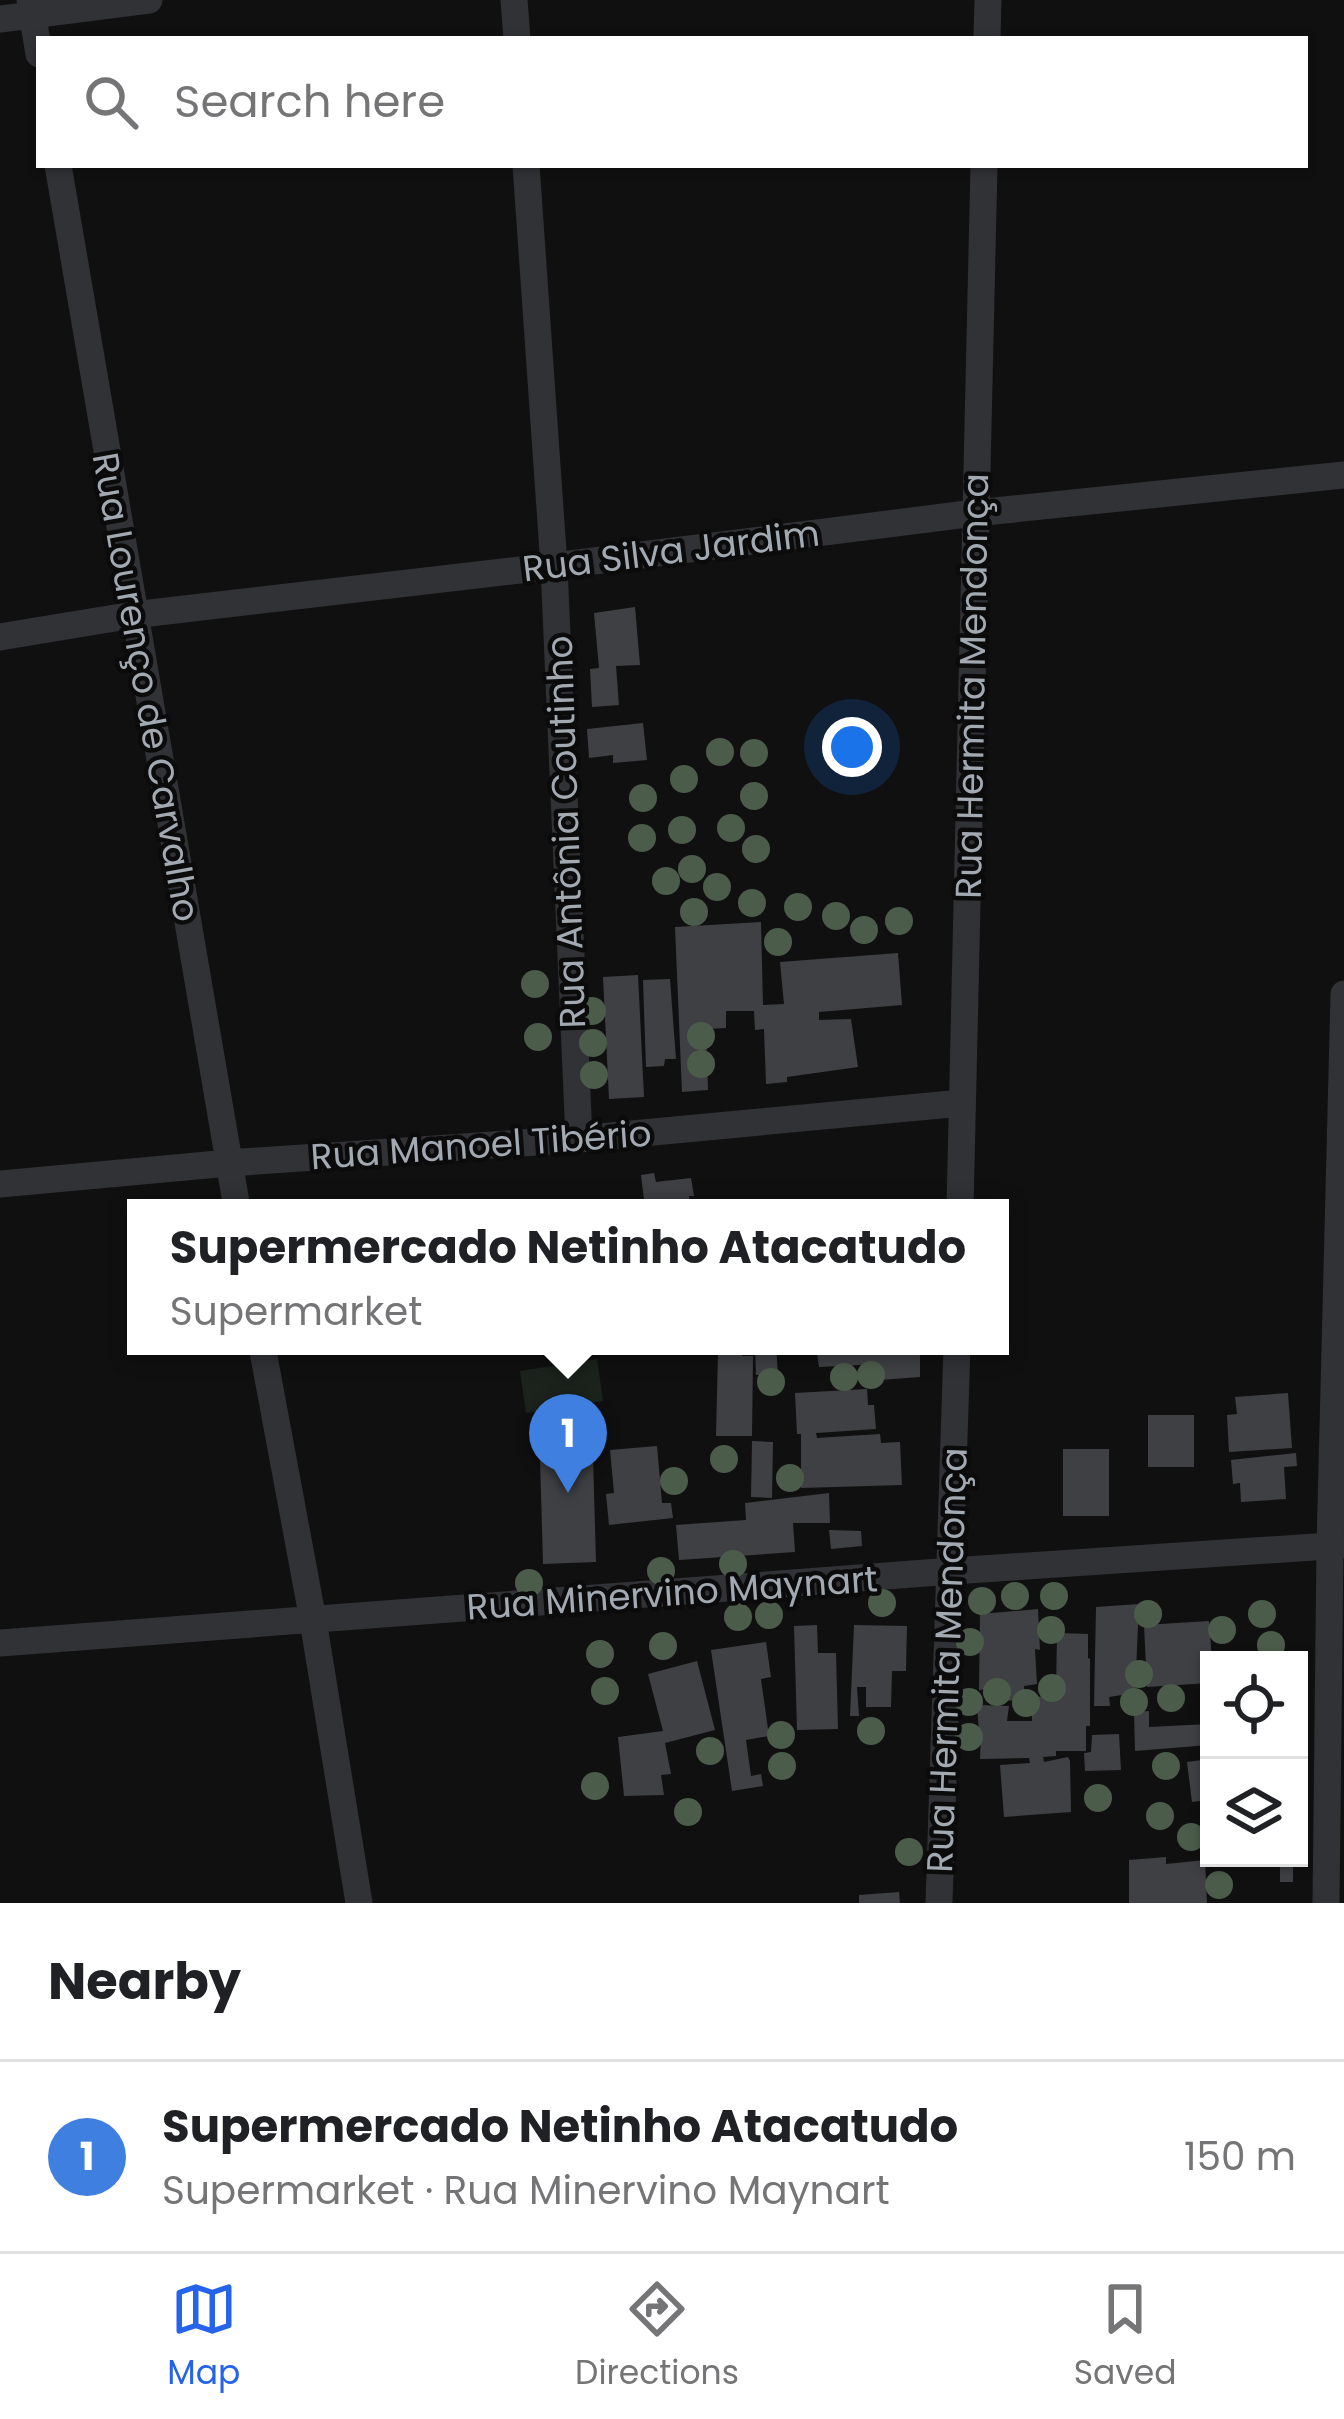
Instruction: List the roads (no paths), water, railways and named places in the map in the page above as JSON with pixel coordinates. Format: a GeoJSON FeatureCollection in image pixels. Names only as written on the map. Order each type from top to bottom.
{"type":"FeatureCollection","features":[{"type":"Feature","properties":{"kind":"street"},"geometry":{"type":"LineString","coordinates":[[0,19],[31,7],[148,0]]}},
{"type":"Feature","properties":{"kind":"street"},"geometry":{"type":"LineString","coordinates":[[514,0],[517,36]]}},
{"type":"Feature","properties":{"kind":"street"},"geometry":{"type":"LineString","coordinates":[[987,36],[988,0]]}},
{"type":"Feature","properties":{"kind":"street","name":"Rua Lourenço de Carvalho"},"geometry":{"type":"LineString","coordinates":[[58,168],[235,1199]]}},
{"type":"Feature","properties":{"kind":"street","name":"Rua Antônia Coutinho"},"geometry":{"type":"LineString","coordinates":[[526,168],[554,566],[579,1139]]}},
{"type":"Feature","properties":{"kind":"street","name":"Rua Hermita Mendonça"},"geometry":{"type":"LineString","coordinates":[[960,1199],[984,168]]}},
{"type":"Feature","properties":{"kind":"street","name":"Rua Silva Jardim"},"geometry":{"type":"LineString","coordinates":[[0,637],[133,615],[975,513],[1344,476]]}},
{"type":"Feature","properties":{"kind":"street"},"geometry":{"type":"LineString","coordinates":[[1326,1903],[1337,1545],[1344,994]]}},
{"type":"Feature","properties":{"kind":"street","name":"Rua Manoel Tibério"},"geometry":{"type":"LineString","coordinates":[[0,1184],[579,1139],[962,1103]]}},
{"type":"Feature","properties":{"kind":"street"},"geometry":{"type":"LineString","coordinates":[[264,1355],[359,1903]]}},
{"type":"Feature","properties":{"kind":"street","name":"Rua Hermita Mendonça"},"geometry":{"type":"LineString","coordinates":[[939,1903],[957,1355]]}},
{"type":"Feature","properties":{"kind":"street","name":"Rua Minervino Maynart"},"geometry":{"type":"LineString","coordinates":[[0,1643],[1337,1545]]}},
{"type":"Feature","properties":{"kind":"place","name":"Supermercado Netinho Atacatudo"},"geometry":{"type":"Point","coordinates":[568,1493]}}]}
